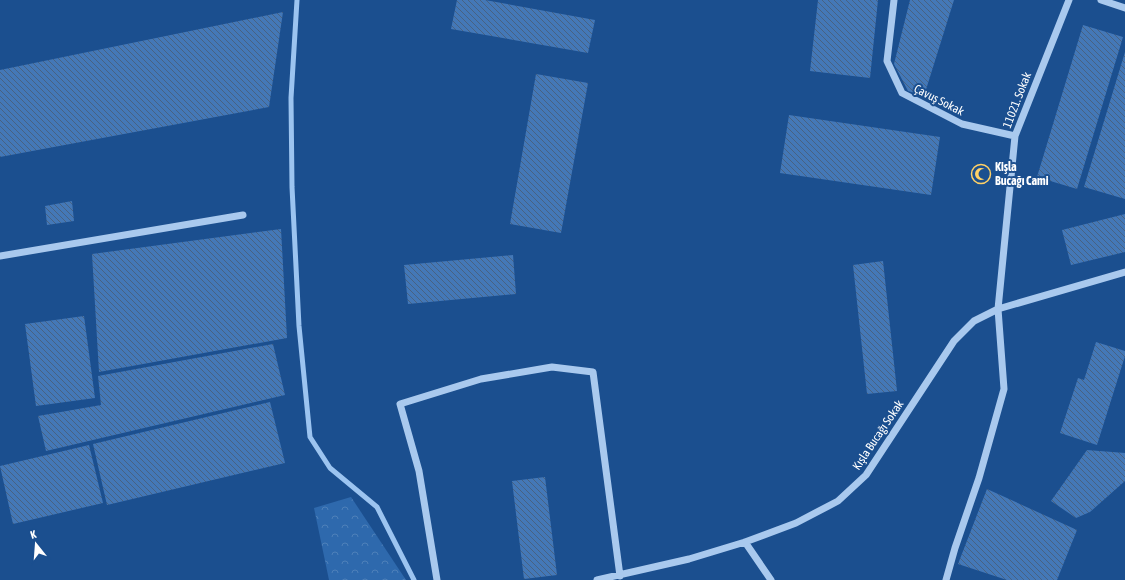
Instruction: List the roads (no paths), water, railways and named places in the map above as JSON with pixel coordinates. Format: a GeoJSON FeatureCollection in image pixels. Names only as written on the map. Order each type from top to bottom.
{"type":"FeatureCollection","features":[{"type":"Feature","properties":{"kind":"street","name":"Çavuş Sokak"},"geometry":{"type":"LineString","coordinates":[[894,0],[887,61],[902,93],[962,124],[1015,136]]}},
{"type":"Feature","properties":{"kind":"street","name":"11021. Sokak"},"geometry":{"type":"LineString","coordinates":[[946,580],[955,548],[979,478],[1004,389],[998,309],[1015,136],[1068,0]]}},
{"type":"Feature","properties":{"kind":"street"},"geometry":{"type":"LineString","coordinates":[[1101,0],[1125,8]]}},
{"type":"Feature","properties":{"kind":"street"},"geometry":{"type":"LineString","coordinates":[[0,256],[243,216]]}},
{"type":"Feature","properties":{"kind":"street","name":"Kışla Bucağı Sokak"},"geometry":{"type":"LineString","coordinates":[[597,580],[620,576],[689,559],[746,542],[796,523],[838,501],[866,475],[954,341],[974,321],[998,309],[1125,272]]}},
{"type":"Feature","properties":{"kind":"street"},"geometry":{"type":"LineString","coordinates":[[437,580],[419,471],[400,404],[481,379],[552,367],[593,372],[620,576]]}},
{"type":"Feature","properties":{"kind":"street"},"geometry":{"type":"LineString","coordinates":[[746,542],[771,580]]}},
{"type":"Feature","properties":{"kind":"waterway"},"geometry":{"type":"LineString","coordinates":[[297,0],[291,98],[292,187],[299,326],[310,437],[330,468],[377,507],[414,580]]}},
{"type":"Feature","properties":{"kind":"place","name":"Kişla Bucağı Cami"},"geometry":{"type":"Point","coordinates":[981,174]}}]}
